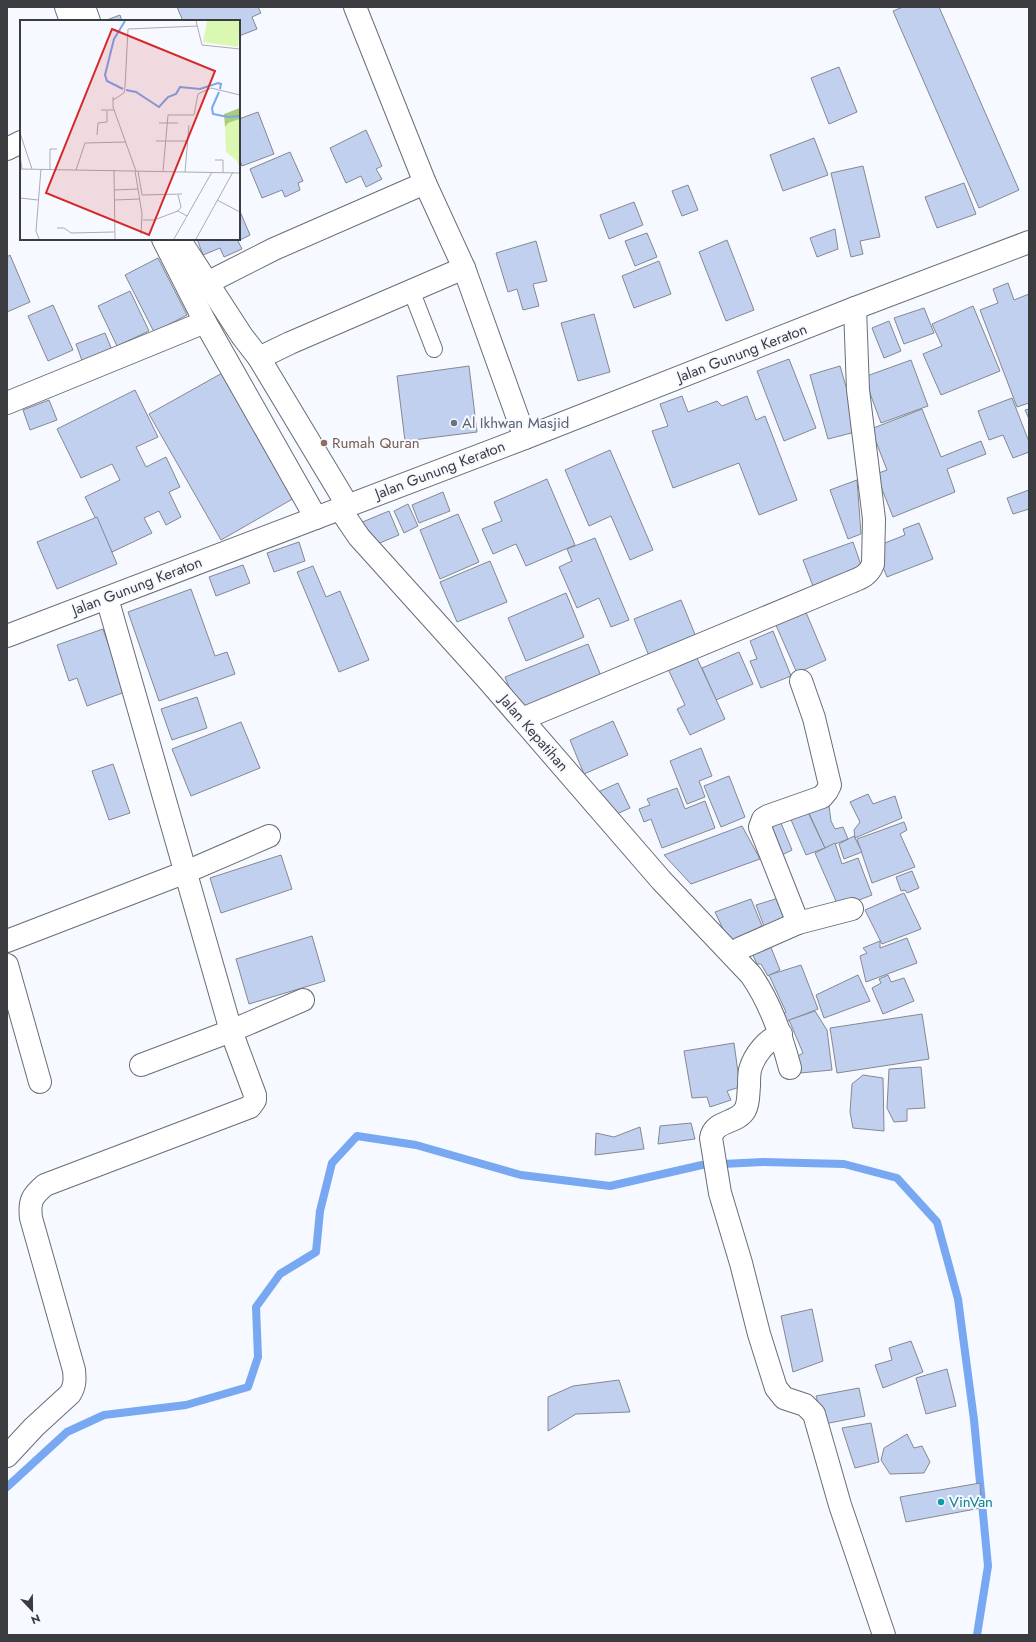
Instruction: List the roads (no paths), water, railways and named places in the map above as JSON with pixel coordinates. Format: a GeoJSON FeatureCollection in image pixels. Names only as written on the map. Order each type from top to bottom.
{"type":"FeatureCollection","features":[{"type":"Feature","properties":{"kind":"street"},"geometry":{"type":"LineString","coordinates":[[66,7],[70,20]]}},
{"type":"Feature","properties":{"kind":"street"},"geometry":{"type":"LineString","coordinates":[[84,7],[89,20]]}},
{"type":"Feature","properties":{"kind":"street"},"geometry":{"type":"LineString","coordinates":[[355,7],[425,183],[464,268],[525,438]]}},
{"type":"Feature","properties":{"kind":"street"},"geometry":{"type":"LineString","coordinates":[[7,148],[20,142]]}},
{"type":"Feature","properties":{"kind":"street"},"geometry":{"type":"LineString","coordinates":[[207,283],[274,249],[425,183]]}},
{"type":"Feature","properties":{"kind":"street"},"geometry":{"type":"LineString","coordinates":[[164,240],[205,322],[331,512]]}},
{"type":"Feature","properties":{"kind":"street"},"geometry":{"type":"LineString","coordinates":[[180,240],[242,336],[259,358],[331,512]]}},
{"type":"Feature","properties":{"kind":"street","name":"Jalan Gunung Keraton"},"geometry":{"type":"LineString","coordinates":[[9,631],[107,598],[525,438],[855,308],[1029,242]]}},
{"type":"Feature","properties":{"kind":"street"},"geometry":{"type":"LineString","coordinates":[[259,358],[290,343],[464,268]]}},
{"type":"Feature","properties":{"kind":"street"},"geometry":{"type":"LineString","coordinates":[[522,719],[867,575],[873,564],[874,519],[858,390],[855,308]]}},
{"type":"Feature","properties":{"kind":"street"},"geometry":{"type":"LineString","coordinates":[[7,403],[205,322]]}},
{"type":"Feature","properties":{"kind":"street","name":"Jalan Kepatihan"},"geometry":{"type":"LineString","coordinates":[[331,512],[360,537],[522,719],[661,880],[752,975],[761,990],[773,1038],[790,1068]]}},
{"type":"Feature","properties":{"kind":"street"},"geometry":{"type":"LineString","coordinates":[[7,1456],[34,1427],[70,1394],[74,1387],[75,1380],[74,1370],[31,1218],[30,1207],[37,1192],[45,1185],[254,1104],[256,1100],[231,1031],[107,598]]}},
{"type":"Feature","properties":{"kind":"street"},"geometry":{"type":"LineString","coordinates":[[798,923],[760,827],[760,823],[768,816],[822,797],[827,792],[830,785],[814,718],[801,681]]}},
{"type":"Feature","properties":{"kind":"street"},"geometry":{"type":"LineString","coordinates":[[7,941],[186,872],[269,836]]}},
{"type":"Feature","properties":{"kind":"street"},"geometry":{"type":"LineString","coordinates":[[732,954],[741,948],[798,923],[852,909]]}},
{"type":"Feature","properties":{"kind":"street"},"geometry":{"type":"LineString","coordinates":[[7,965],[40,1082]]}},
{"type":"Feature","properties":{"kind":"street"},"geometry":{"type":"LineString","coordinates":[[141,1065],[231,1031],[303,1000]]}},
{"type":"Feature","properties":{"kind":"street"},"geometry":{"type":"LineString","coordinates":[[773,1038],[754,1059],[750,1070],[747,1106],[744,1112],[740,1116],[716,1128],[712,1132],[711,1138],[720,1193],[741,1264],[759,1334],[776,1388],[784,1398],[805,1404],[814,1414],[840,1505],[884,1635]]}},
{"type":"Feature","properties":{"kind":"lane"},"geometry":{"type":"LineString","coordinates":[[411,290],[434,349]]}},
{"type":"Feature","properties":{"kind":"waterway"},"geometry":{"type":"LineString","coordinates":[[7,1487],[67,1432],[104,1415],[186,1405],[248,1387],[258,1357],[256,1307],[280,1274],[316,1252],[320,1211],[332,1163],[357,1136],[416,1145],[521,1175],[610,1186],[702,1165],[763,1162],[844,1164],[897,1178],[937,1222],[958,1299],[974,1420],[988,1566],[977,1635]]}},
{"type":"Feature","properties":{"kind":"place","name":"Al Ikhwan Masjid"},"geometry":{"type":"Point","coordinates":[454,423]}},
{"type":"Feature","properties":{"kind":"place","name":"Rumah Quran"},"geometry":{"type":"Point","coordinates":[324,443]}},
{"type":"Feature","properties":{"kind":"place","name":"VinVan"},"geometry":{"type":"Point","coordinates":[941,1502]}}]}
